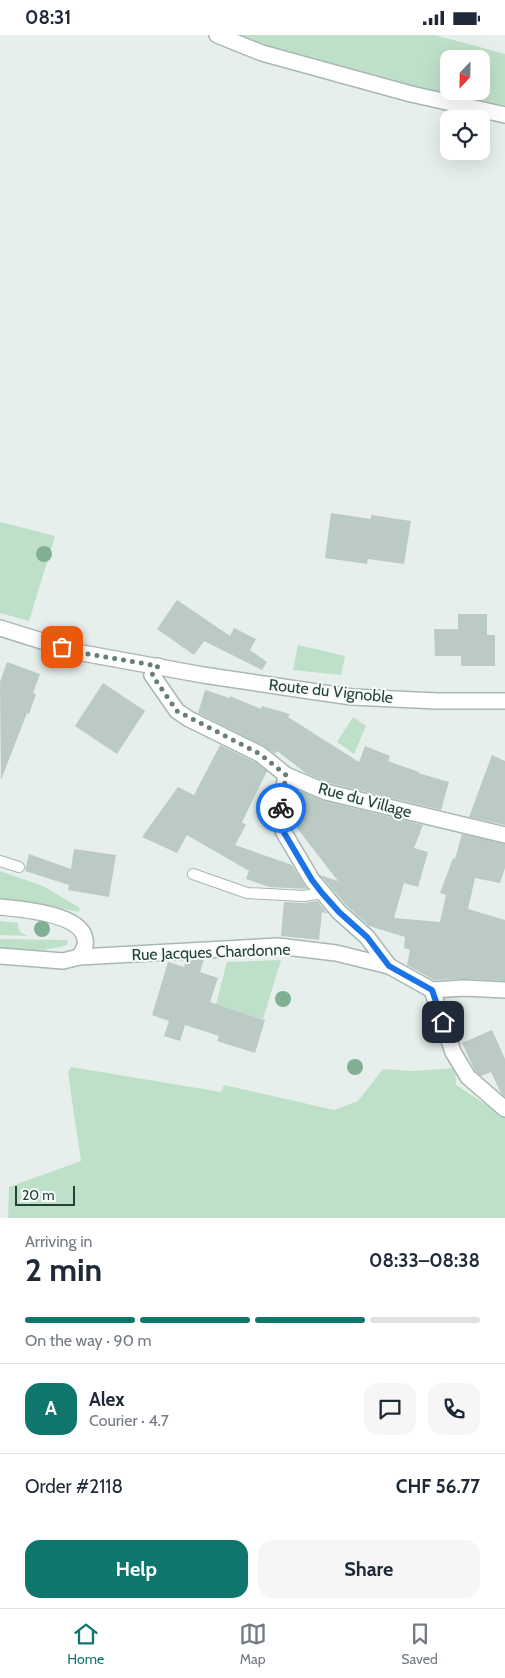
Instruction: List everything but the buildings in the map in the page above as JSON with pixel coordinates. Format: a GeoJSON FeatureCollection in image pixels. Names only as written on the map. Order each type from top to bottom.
{"type":"FeatureCollection","features":[{"type":"Feature","properties":{"kind":"street"},"geometry":{"type":"LineString","coordinates":[[217,35],[262,53],[411,94],[505,115]]}},
{"type":"Feature","properties":{"kind":"street","name":"Route du Vignoble"},"geometry":{"type":"LineString","coordinates":[[0,628],[77,652],[352,697],[437,701],[505,701]]}},
{"type":"Feature","properties":{"kind":"street","name":"Rue du Village"},"geometry":{"type":"LineString","coordinates":[[158,666],[152,675],[177,711],[260,754],[286,775],[326,792],[505,835]]}},
{"type":"Feature","properties":{"kind":"street"},"geometry":{"type":"LineString","coordinates":[[286,775],[281,805],[283,831],[312,880],[322,893],[339,912],[367,937],[389,966]]}},
{"type":"Feature","properties":{"kind":"street"},"geometry":{"type":"LineString","coordinates":[[0,907],[56,915],[71,923],[81,930],[86,939],[86,944],[79,957]]}},
{"type":"Feature","properties":{"kind":"street","name":"Rue Jacques Chardonne"},"geometry":{"type":"LineString","coordinates":[[0,956],[63,961],[79,957],[278,946],[336,953],[389,966],[432,990]]}},
{"type":"Feature","properties":{"kind":"street"},"geometry":{"type":"LineString","coordinates":[[505,989],[464,988],[432,990],[453,1053],[468,1077],[505,1109]]}},
{"type":"Feature","properties":{"kind":"lane"},"geometry":{"type":"LineString","coordinates":[[0,861],[19,867]]}},
{"type":"Feature","properties":{"kind":"lane"},"geometry":{"type":"LineString","coordinates":[[193,874],[246,893],[304,896],[322,893]]}},
{"type":"Feature","properties":{"kind":"green space"},"geometry":{"type":"Polygon","coordinates":[[[217,35],[435,35],[505,54],[505,115],[451,100],[490,100],[490,50],[440,50],[440,97],[217,35]]]}},
{"type":"Feature","properties":{"kind":"green space"},"geometry":{"type":"Polygon","coordinates":[[[0,522],[55,536],[29,621],[0,613],[0,522]]]}},
{"type":"Feature","properties":{"kind":"green space"},"geometry":{"type":"Polygon","coordinates":[[[298,645],[345,656],[341,675],[293,670],[298,645]]]}},
{"type":"Feature","properties":{"kind":"green space"},"geometry":{"type":"Polygon","coordinates":[[[353,717],[366,726],[354,754],[337,742],[353,717]]]}},
{"type":"Feature","properties":{"kind":"green space"},"geometry":{"type":"Polygon","coordinates":[[[0,871],[43,886],[80,908],[79,912],[43,904],[0,902],[0,871]]]}},
{"type":"Feature","properties":{"kind":"green space"},"geometry":{"type":"Polygon","coordinates":[[[0,921],[18,923],[20,931],[28,936],[0,935],[0,921]]]}},
{"type":"Feature","properties":{"kind":"green space"},"geometry":{"type":"Polygon","coordinates":[[[0,939],[68,940],[67,945],[34,950],[0,948],[0,939]]]}},
{"type":"Feature","properties":{"kind":"green space"},"geometry":{"type":"Polygon","coordinates":[[[281,960],[263,1019],[216,1004],[227,962],[281,960]]]}},
{"type":"Feature","properties":{"kind":"green space"},"geometry":{"type":"Polygon","coordinates":[[[71,1067],[221,1092],[224,1085],[334,1110],[358,1101],[383,1069],[413,1071],[455,1068],[456,1085],[505,1117],[505,1218],[8,1218],[9,1187],[81,1161],[68,1073],[71,1067]]]}},
{"type":"Feature","properties":{"kind":"way so far"},"geometry":{"type":"LineString","coordinates":[[62,647],[77,652],[158,666],[152,675],[177,711],[189,719],[260,754],[286,775],[281,808]]}},
{"type":"Feature","properties":{"kind":"route"},"geometry":{"type":"LineString","coordinates":[[281,808],[283,831],[312,880],[339,912],[367,937],[389,966],[432,990],[443,1022]]}}]}
